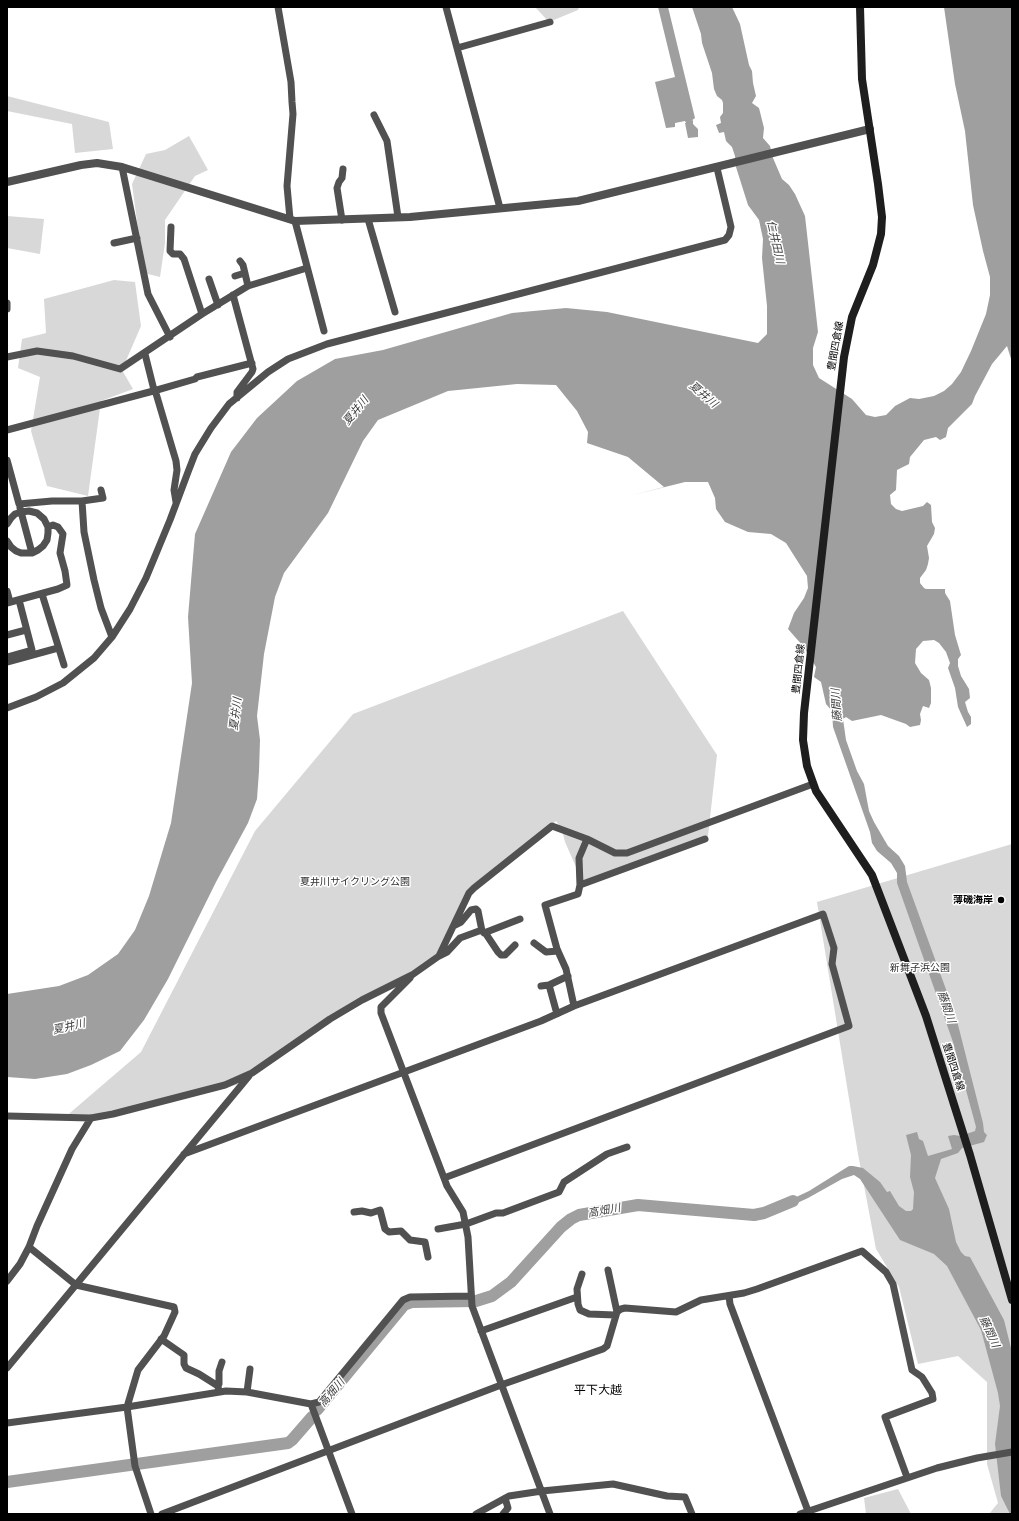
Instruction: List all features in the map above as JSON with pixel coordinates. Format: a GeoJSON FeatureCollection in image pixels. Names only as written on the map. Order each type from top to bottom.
{"type":"FeatureCollection","features":[{"type":"Feature","properties":{"kind":"main road","name":"豊間四倉線"},"geometry":{"type":"LineString","coordinates":[[860,7],[862,79],[882,217],[881,234],[873,265],[852,317],[842,372],[807,689],[803,740],[807,766],[816,791],[872,875],[926,1016],[970,1155],[1012,1300]]}},
{"type":"Feature","properties":{"kind":"street"},"geometry":{"type":"LineString","coordinates":[[278,7],[291,82],[293,114],[287,186],[292,220],[324,331]]}},
{"type":"Feature","properties":{"kind":"street"},"geometry":{"type":"LineString","coordinates":[[446,7],[500,208]]}},
{"type":"Feature","properties":{"kind":"street"},"geometry":{"type":"LineString","coordinates":[[457,48],[550,22]]}},
{"type":"Feature","properties":{"kind":"street"},"geometry":{"type":"LineString","coordinates":[[374,115],[387,141],[398,217]]}},
{"type":"Feature","properties":{"kind":"street"},"geometry":{"type":"LineString","coordinates":[[7,182],[81,164],[98,163],[122,167],[292,220],[368,219],[578,201],[774,154],[870,129]]}},
{"type":"Feature","properties":{"kind":"street"},"geometry":{"type":"LineString","coordinates":[[122,167],[148,294],[170,337]]}},
{"type":"Feature","properties":{"kind":"street"},"geometry":{"type":"LineString","coordinates":[[7,708],[36,697],[63,683],[94,658],[112,637],[130,609],[146,578],[195,454],[210,428],[229,404],[268,372],[288,359],[327,344],[725,240],[729,235],[731,227],[717,168]]}},
{"type":"Feature","properties":{"kind":"street"},"geometry":{"type":"LineString","coordinates":[[342,220],[337,186],[342,178],[343,169]]}},
{"type":"Feature","properties":{"kind":"street"},"geometry":{"type":"LineString","coordinates":[[332,193],[339,198]]}},
{"type":"Feature","properties":{"kind":"street"},"geometry":{"type":"LineString","coordinates":[[368,219],[395,312]]}},
{"type":"Feature","properties":{"kind":"street"},"geometry":{"type":"LineString","coordinates":[[170,227],[170,251],[173,254],[180,254],[184,259],[202,314]]}},
{"type":"Feature","properties":{"kind":"street"},"geometry":{"type":"LineString","coordinates":[[114,243],[137,238]]}},
{"type":"Feature","properties":{"kind":"street"},"geometry":{"type":"LineString","coordinates":[[240,261],[243,265],[248,286]]}},
{"type":"Feature","properties":{"kind":"street"},"geometry":{"type":"LineString","coordinates":[[7,357],[37,351],[73,356],[120,369],[145,354],[202,314],[248,286],[307,268]]}},
{"type":"Feature","properties":{"kind":"street"},"geometry":{"type":"LineString","coordinates":[[235,276],[245,273]]}},
{"type":"Feature","properties":{"kind":"street"},"geometry":{"type":"LineString","coordinates":[[209,279],[218,305]]}},
{"type":"Feature","properties":{"kind":"street"},"geometry":{"type":"LineString","coordinates":[[233,295],[252,363],[252,372],[237,392],[237,398]]}},
{"type":"Feature","properties":{"kind":"street"},"geometry":{"type":"LineString","coordinates":[[7,303],[7,309]]}},
{"type":"Feature","properties":{"kind":"street"},"geometry":{"type":"LineString","coordinates":[[145,354],[176,461],[177,470],[174,490],[176,502]]}},
{"type":"Feature","properties":{"kind":"street"},"geometry":{"type":"LineString","coordinates":[[7,430],[195,379],[196,377],[252,363]]}},
{"type":"Feature","properties":{"kind":"street"},"geometry":{"type":"LineString","coordinates":[[7,460],[32,553]]}},
{"type":"Feature","properties":{"kind":"street"},"geometry":{"type":"LineString","coordinates":[[19,504],[52,501],[82,501],[103,498],[101,490]]}},
{"type":"Feature","properties":{"kind":"street"},"geometry":{"type":"LineString","coordinates":[[82,501],[84,532],[94,580],[101,608],[112,637]]}},
{"type":"Feature","properties":{"kind":"street"},"geometry":{"type":"LineString","coordinates":[[7,523],[15,514],[29,511],[37,513],[44,519],[48,526],[47,540],[38,550],[32,553],[21,553],[16,551],[11,547],[7,540]]}},
{"type":"Feature","properties":{"kind":"street"},"geometry":{"type":"LineString","coordinates":[[7,591],[8,603],[64,587],[67,584],[60,553],[63,534],[58,527],[53,525],[48,526]]}},
{"type":"Feature","properties":{"kind":"street"},"geometry":{"type":"LineString","coordinates":[[7,553],[16,551]]}},
{"type":"Feature","properties":{"kind":"street"},"geometry":{"type":"LineString","coordinates":[[42,594],[64,665]]}},
{"type":"Feature","properties":{"kind":"street"},"geometry":{"type":"LineString","coordinates":[[7,657],[32,650],[19,600]]}},
{"type":"Feature","properties":{"kind":"street"},"geometry":{"type":"LineString","coordinates":[[7,635],[26,630]]}},
{"type":"Feature","properties":{"kind":"street"},"geometry":{"type":"LineString","coordinates":[[7,662],[58,648]]}},
{"type":"Feature","properties":{"kind":"street"},"geometry":{"type":"LineString","coordinates":[[439,956],[466,899],[474,888],[552,826],[587,839],[615,853],[627,853],[813,784]]}},
{"type":"Feature","properties":{"kind":"street"},"geometry":{"type":"LineString","coordinates":[[574,1006],[568,976],[563,960],[558,951],[545,905],[578,894],[580,885],[579,858],[587,839]]}},
{"type":"Feature","properties":{"kind":"street"},"geometry":{"type":"LineString","coordinates":[[580,885],[705,839]]}},
{"type":"Feature","properties":{"kind":"street"},"geometry":{"type":"LineString","coordinates":[[455,925],[461,922],[471,910],[476,909],[478,911],[483,932],[501,955],[505,955],[515,945]]}},
{"type":"Feature","properties":{"kind":"street"},"geometry":{"type":"LineString","coordinates":[[184,1154],[557,1014],[574,1006],[823,914],[834,948],[832,964],[849,1026],[444,1178]]}},
{"type":"Feature","properties":{"kind":"street"},"geometry":{"type":"LineString","coordinates":[[7,1116],[91,1118],[113,1114],[225,1085],[252,1073],[330,1018],[412,975],[447,952],[460,938],[466,935],[483,932],[520,919]]}},
{"type":"Feature","properties":{"kind":"street"},"geometry":{"type":"LineString","coordinates":[[534,943],[546,952],[558,951]]}},
{"type":"Feature","properties":{"kind":"street"},"geometry":{"type":"LineString","coordinates":[[412,975],[380,1009],[447,1186],[463,1212],[466,1224],[471,1300],[481,1331],[550,1514]]}},
{"type":"Feature","properties":{"kind":"street"},"geometry":{"type":"LineString","coordinates":[[557,1014],[545,985],[568,976]]}},
{"type":"Feature","properties":{"kind":"street"},"geometry":{"type":"LineString","coordinates":[[7,1368],[252,1073]]}},
{"type":"Feature","properties":{"kind":"street"},"geometry":{"type":"LineString","coordinates":[[7,1280],[20,1264],[29,1247],[72,1149],[91,1118]]}},
{"type":"Feature","properties":{"kind":"street"},"geometry":{"type":"LineString","coordinates":[[438,1229],[466,1224],[496,1213],[504,1213],[559,1192],[564,1182],[607,1154],[626,1147]]}},
{"type":"Feature","properties":{"kind":"street"},"geometry":{"type":"LineString","coordinates":[[354,1212],[362,1211],[371,1213],[380,1210],[384,1226],[389,1232],[400,1230],[410,1240],[424,1238],[428,1257]]}},
{"type":"Feature","properties":{"kind":"street"},"geometry":{"type":"LineString","coordinates":[[29,1247],[76,1284],[174,1307],[175,1312],[161,1339],[138,1370],[127,1407],[134,1464],[151,1514]]}},
{"type":"Feature","properties":{"kind":"street"},"geometry":{"type":"LineString","coordinates":[[582,1274],[577,1289],[577,1297],[580,1310],[589,1314],[616,1314],[625,1308],[676,1312],[695,1302],[757,1289],[862,1251],[886,1272],[895,1290],[912,1370],[922,1377],[932,1394],[933,1399],[885,1417],[907,1477]]}},
{"type":"Feature","properties":{"kind":"street"},"geometry":{"type":"LineString","coordinates":[[162,1514],[501,1385],[603,1349],[607,1346],[616,1314],[608,1270]]}},
{"type":"Feature","properties":{"kind":"street"},"geometry":{"type":"LineString","coordinates":[[729,1296],[730,1304],[808,1511]]}},
{"type":"Feature","properties":{"kind":"street"},"geometry":{"type":"LineString","coordinates":[[7,1423],[127,1407],[218,1389],[247,1392],[311,1404],[319,1402],[403,1300],[410,1297],[471,1300]]}},
{"type":"Feature","properties":{"kind":"street"},"geometry":{"type":"LineString","coordinates":[[481,1331],[577,1297]]}},
{"type":"Feature","properties":{"kind":"street"},"geometry":{"type":"LineString","coordinates":[[161,1339],[184,1356],[186,1368],[199,1374],[218,1389]]}},
{"type":"Feature","properties":{"kind":"street"},"geometry":{"type":"LineString","coordinates":[[218,1389],[219,1371],[222,1362]]}},
{"type":"Feature","properties":{"kind":"street"},"geometry":{"type":"LineString","coordinates":[[247,1392],[250,1369]]}},
{"type":"Feature","properties":{"kind":"street"},"geometry":{"type":"LineString","coordinates":[[311,1404],[352,1514]]}},
{"type":"Feature","properties":{"kind":"street"},"geometry":{"type":"LineString","coordinates":[[800,1514],[907,1477],[958,1462],[1012,1452]]}},
{"type":"Feature","properties":{"kind":"street"},"geometry":{"type":"LineString","coordinates":[[476,1514],[505,1498],[542,1491],[613,1484],[667,1496],[685,1497],[692,1514]]}},
{"type":"Feature","properties":{"kind":"street"},"geometry":{"type":"LineString","coordinates":[[503,1514],[508,1508],[505,1498]]}},
{"type":"Feature","properties":{"kind":"green space"},"geometry":{"type":"Polygon","coordinates":[[[535,7],[579,7],[578,10],[549,22],[535,7]]]}},
{"type":"Feature","properties":{"kind":"green space"},"geometry":{"type":"Polygon","coordinates":[[[7,96],[109,122],[113,149],[75,153],[72,124],[7,111],[7,96]]]}},
{"type":"Feature","properties":{"kind":"green space"},"geometry":{"type":"Polygon","coordinates":[[[189,136],[208,170],[195,176],[165,220],[165,243],[160,277],[144,273],[132,184],[146,154],[165,150],[189,136]]]}},
{"type":"Feature","properties":{"kind":"green space"},"geometry":{"type":"Polygon","coordinates":[[[7,216],[44,219],[40,254],[7,248],[7,216]]]}},
{"type":"Feature","properties":{"kind":"green space"},"geometry":{"type":"Polygon","coordinates":[[[114,280],[135,282],[141,326],[122,370],[133,389],[101,401],[88,496],[47,486],[31,431],[40,377],[18,368],[22,339],[46,333],[44,299],[114,280]]]}},
{"type":"Feature","properties":{"kind":"green space","name":"夏井川サイクリング公園"},"geometry":{"type":"Polygon","coordinates":[[[623,611],[717,755],[708,836],[577,884],[576,867],[565,842],[562,830],[556,821],[474,888],[441,956],[332,1019],[240,1084],[112,1117],[64,1118],[141,1052],[255,831],[353,714],[623,611]]]}},
{"type":"Feature","properties":{"kind":"green space","name":"新舞子浜公園"},"geometry":{"type":"Polygon","coordinates":[[[1012,844],[1012,1514],[989,1514],[998,1503],[987,1464],[987,1382],[958,1356],[918,1364],[899,1287],[876,1249],[858,1154],[817,902],[1012,844]]]}},
{"type":"Feature","properties":{"kind":"green space"},"geometry":{"type":"Polygon","coordinates":[[[898,1489],[911,1514],[866,1514],[864,1498],[898,1489]]]}},
{"type":"Feature","properties":{"kind":"water"},"geometry":{"type":"Polygon","coordinates":[[[658,7],[668,7],[695,118],[691,121],[693,120],[693,124],[698,129],[698,137],[688,138],[685,121],[675,123],[675,127],[666,128],[655,82],[675,77],[658,7]]]}},
{"type":"Feature","properties":{"kind":"water"},"geometry":{"type":"Polygon","coordinates":[[[692,7],[732,7],[740,24],[749,65],[752,71],[756,96],[752,103],[759,108],[764,128],[763,138],[770,146],[773,158],[782,179],[789,185],[795,194],[805,216],[818,332],[813,348],[813,365],[819,378],[852,399],[866,415],[875,417],[886,415],[895,406],[910,398],[919,399],[934,396],[944,391],[952,384],[961,372],[986,314],[990,295],[990,277],[973,205],[965,131],[955,84],[944,7],[1012,7],[1012,362],[1007,346],[992,364],[972,404],[948,428],[946,437],[940,440],[936,437],[924,440],[910,457],[909,464],[897,470],[896,490],[890,495],[891,504],[896,509],[902,511],[923,506],[927,502],[931,505],[932,522],[935,528],[934,534],[927,546],[929,558],[928,564],[926,570],[920,578],[920,583],[926,589],[945,589],[945,593],[950,601],[955,635],[961,655],[958,659],[958,666],[961,676],[969,689],[970,698],[965,702],[971,717],[971,724],[967,727],[958,707],[955,688],[948,668],[950,663],[946,652],[939,643],[934,640],[923,641],[916,649],[915,663],[921,673],[929,680],[931,688],[931,703],[929,708],[923,706],[920,714],[920,725],[910,727],[906,724],[881,715],[852,721],[846,717],[843,719],[846,740],[857,771],[864,784],[869,811],[888,846],[899,856],[905,866],[907,882],[956,1017],[984,1132],[987,1135],[984,1142],[962,1148],[958,1153],[941,1159],[935,1178],[949,1209],[956,1242],[961,1252],[965,1256],[970,1257],[1004,1320],[1012,1352],[1012,1514],[1010,1514],[1001,1496],[995,1444],[1000,1406],[998,1393],[981,1330],[947,1266],[934,1254],[900,1240],[860,1179],[854,1175],[842,1179],[808,1198],[780,1211],[777,1206],[809,1191],[849,1166],[853,1166],[863,1168],[880,1182],[887,1192],[890,1191],[899,1206],[906,1211],[911,1211],[913,1209],[914,1192],[910,1177],[911,1155],[906,1135],[917,1132],[919,1139],[923,1141],[928,1156],[952,1149],[948,1136],[960,1136],[975,1131],[976,1127],[953,1042],[897,883],[897,873],[891,863],[877,851],[872,843],[870,832],[833,727],[832,711],[826,704],[821,682],[814,677],[816,667],[803,646],[788,629],[794,613],[804,598],[808,588],[807,576],[786,543],[771,534],[748,532],[725,522],[716,509],[715,498],[708,482],[685,482],[633,495],[664,487],[628,457],[587,443],[588,432],[577,411],[556,385],[517,384],[448,391],[378,420],[363,441],[328,513],[284,573],[275,597],[264,654],[257,716],[260,740],[257,799],[248,823],[216,882],[168,979],[144,1020],[120,1051],[91,1065],[67,1074],[35,1079],[7,1077],[7,994],[59,986],[88,975],[118,954],[135,930],[149,896],[171,823],[192,683],[188,617],[195,534],[231,452],[257,418],[297,381],[335,359],[383,350],[512,313],[566,308],[607,312],[758,343],[767,334],[767,306],[762,258],[763,239],[759,220],[748,205],[736,167],[732,147],[726,141],[724,132],[719,133],[716,125],[721,123],[720,117],[723,113],[723,103],[717,96],[714,89],[712,73],[692,7]]]}},
{"type":"Feature","properties":{"kind":"waterway","name":"高畑川"},"geometry":{"type":"LineString","coordinates":[[317,1410],[404,1305],[412,1302],[476,1301],[492,1296],[511,1282],[561,1227],[579,1215],[638,1205],[754,1215],[764,1213],[793,1201]]}},
{"type":"Feature","properties":{"kind":"waterway","name":"高畑川"},"geometry":{"type":"LineString","coordinates":[[7,1482],[288,1443],[312,1417]]}},
{"type":"Feature","properties":{"kind":"place","name":"薄磯海岸"},"geometry":{"type":"Point","coordinates":[1001,900]}},
{"type":"Feature","properties":{"kind":"district","name":"平下大越"},"geometry":{"type":"Point","coordinates":[598,1391]}},
{"type":"Feature","properties":{"kind":"water label","name":"仁井田川"},"geometry":{"type":"Point","coordinates":[775,242]}},
{"type":"Feature","properties":{"kind":"water label","name":"夏井川"},"geometry":{"type":"Point","coordinates":[703,395]}},
{"type":"Feature","properties":{"kind":"water label","name":"夏井川"},"geometry":{"type":"Point","coordinates":[356,411]}},
{"type":"Feature","properties":{"kind":"water label","name":"藤間川"},"geometry":{"type":"Point","coordinates":[837,705]}},
{"type":"Feature","properties":{"kind":"water label","name":"夏井川"},"geometry":{"type":"Point","coordinates":[236,714]}},
{"type":"Feature","properties":{"kind":"water label","name":"藤間川"},"geometry":{"type":"Point","coordinates":[946,1007]}},
{"type":"Feature","properties":{"kind":"water label","name":"夏井川"},"geometry":{"type":"Point","coordinates":[69,1027]}},
{"type":"Feature","properties":{"kind":"water label","name":"藤間川"},"geometry":{"type":"Point","coordinates":[989,1332]}}]}
